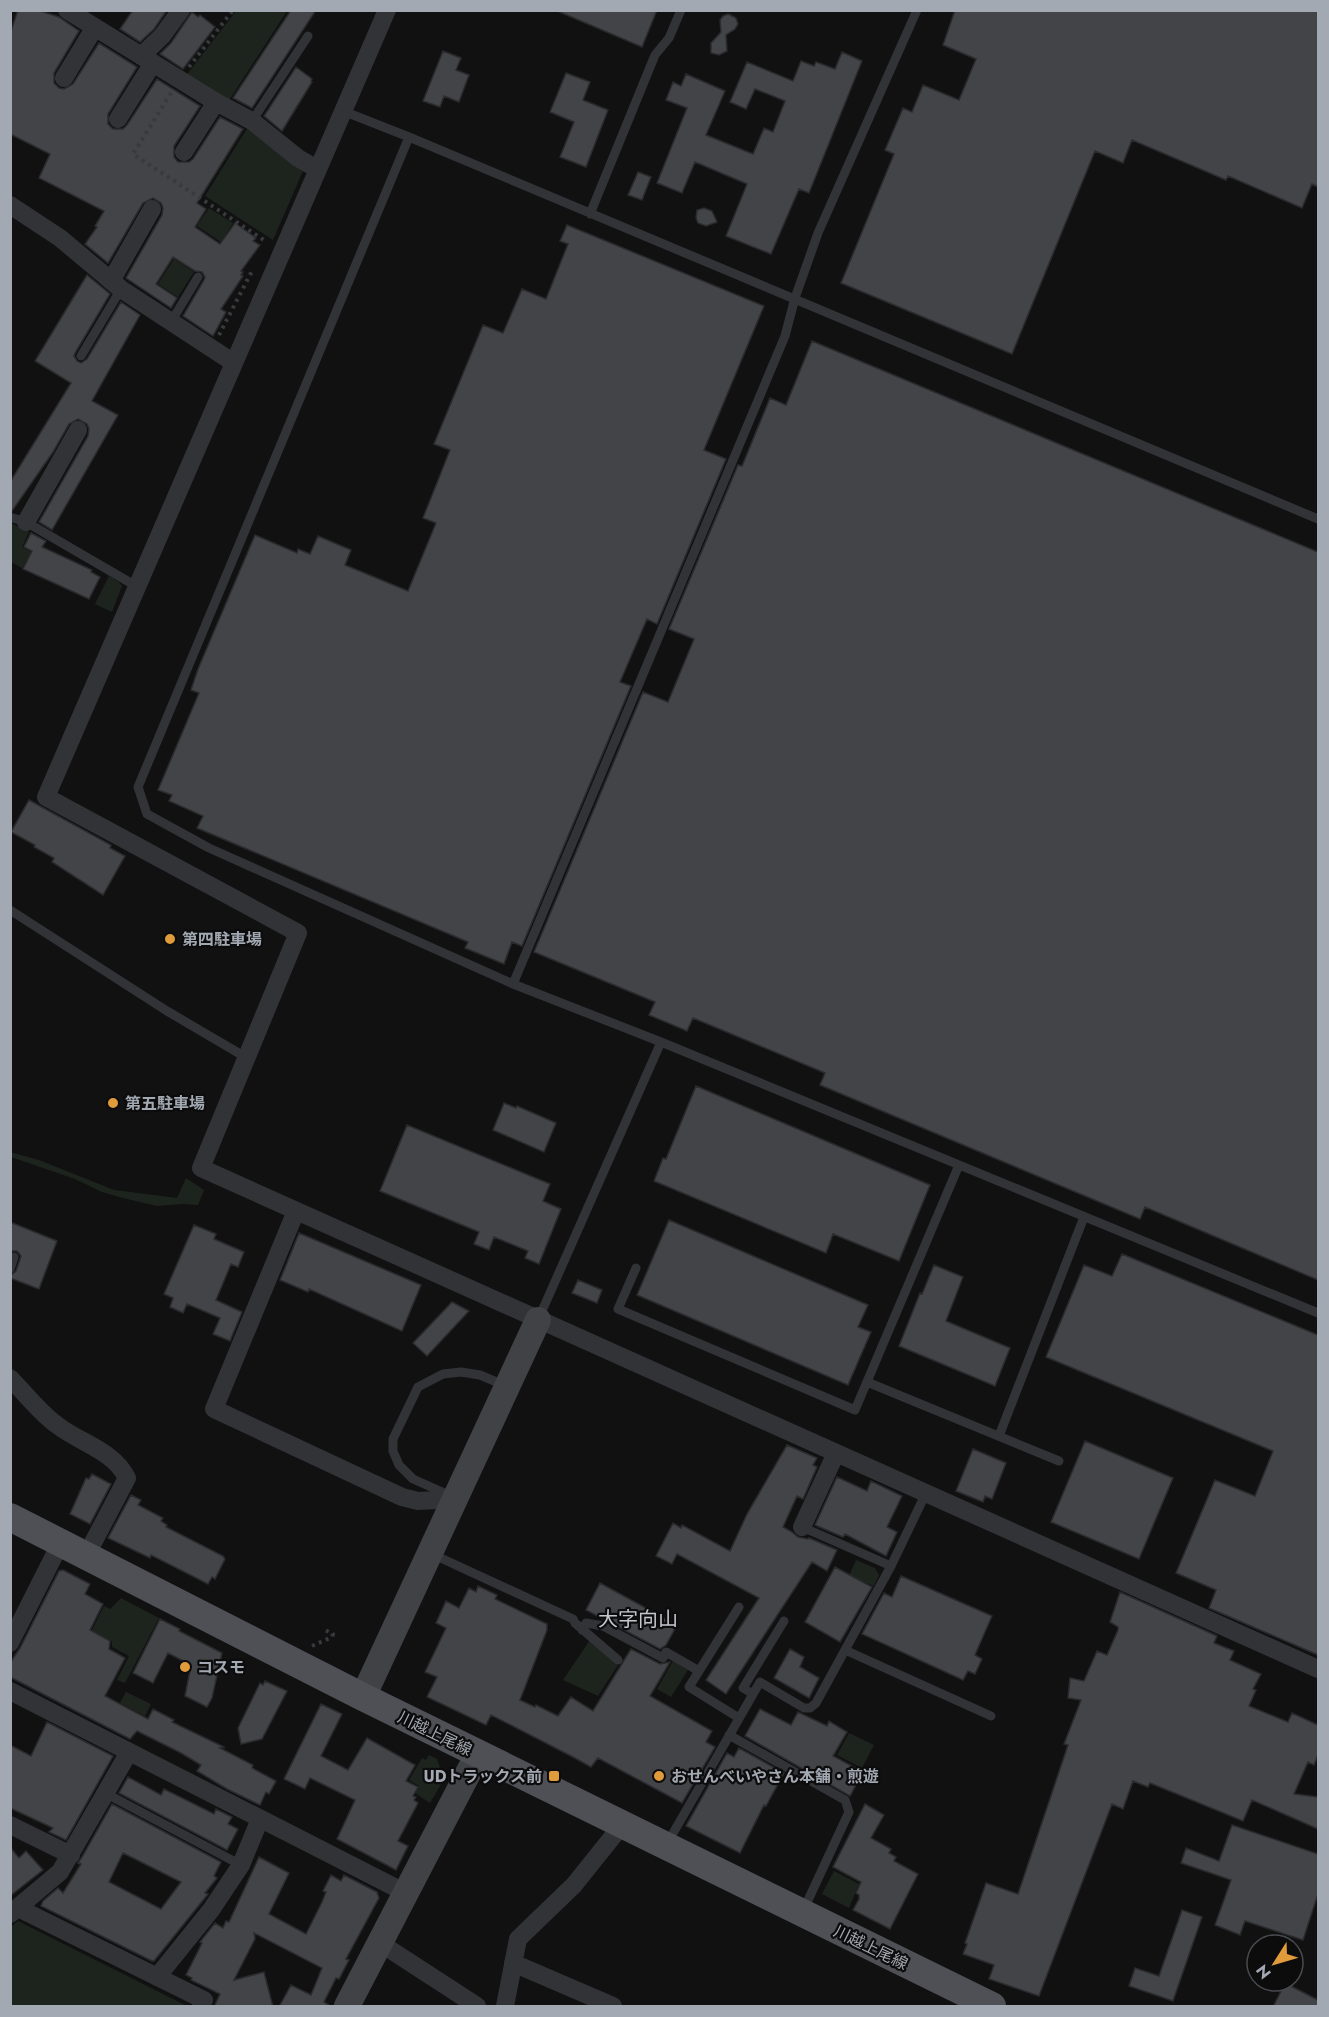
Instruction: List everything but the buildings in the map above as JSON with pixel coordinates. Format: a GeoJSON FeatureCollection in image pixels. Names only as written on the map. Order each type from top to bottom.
{"type":"FeatureCollection","features":[{"type":"Feature","properties":{"kind":"main road","name":"川越上尾線"},"geometry":{"type":"LineString","coordinates":[[10,1517],[363,1697],[991,2006]]}},
{"type":"Feature","properties":{"kind":"street"},"geometry":{"type":"LineString","coordinates":[[67,10],[216,102],[252,121],[298,158],[318,169]]}},
{"type":"Feature","properties":{"kind":"street"},"geometry":{"type":"LineString","coordinates":[[118,118],[147,60],[181,10]]}},
{"type":"Feature","properties":{"kind":"street"},"geometry":{"type":"LineString","coordinates":[[387,10],[46,797],[298,933],[201,1168],[1318,1669]]}},
{"type":"Feature","properties":{"kind":"street"},"geometry":{"type":"LineString","coordinates":[[64,78],[95,27]]}},
{"type":"Feature","properties":{"kind":"street"},"geometry":{"type":"LineString","coordinates":[[184,152],[216,102]]}},
{"type":"Feature","properties":{"kind":"street"},"geometry":{"type":"LineString","coordinates":[[10,205],[60,238],[116,285],[234,363]]}},
{"type":"Feature","properties":{"kind":"street"},"geometry":{"type":"LineString","coordinates":[[116,285],[152,209]]}},
{"type":"Feature","properties":{"kind":"street"},"geometry":{"type":"LineString","coordinates":[[18,520],[78,430]]}},
{"type":"Feature","properties":{"kind":"street"},"geometry":{"type":"LineString","coordinates":[[296,1211],[214,1409],[402,1497],[418,1501],[456,1499]]}},
{"type":"Feature","properties":{"kind":"street"},"geometry":{"type":"LineString","coordinates":[[363,1697],[538,1320]]}},
{"type":"Feature","properties":{"kind":"street"},"geometry":{"type":"LineString","coordinates":[[10,1377],[57,1425],[96,1447],[122,1469],[127,1478],[86,1556]]}},
{"type":"Feature","properties":{"kind":"street"},"geometry":{"type":"LineString","coordinates":[[802,1527],[836,1453]]}},
{"type":"Feature","properties":{"kind":"street"},"geometry":{"type":"LineString","coordinates":[[10,1643],[60,1544]]}},
{"type":"Feature","properties":{"kind":"street"},"geometry":{"type":"LineString","coordinates":[[10,1691],[406,1893]]}},
{"type":"Feature","properties":{"kind":"street"},"geometry":{"type":"LineString","coordinates":[[129,1752],[60,1872],[14,1911],[204,2000],[201,2007]]}},
{"type":"Feature","properties":{"kind":"street"},"geometry":{"type":"LineString","coordinates":[[347,2007],[478,1754]]}},
{"type":"Feature","properties":{"kind":"street"},"geometry":{"type":"LineString","coordinates":[[157,1977],[210,1910],[241,1865],[260,1819]]}},
{"type":"Feature","properties":{"kind":"street"},"geometry":{"type":"LineString","coordinates":[[505,2007],[518,1939],[574,1885],[622,1825]]}},
{"type":"Feature","properties":{"kind":"street"},"geometry":{"type":"LineString","coordinates":[[10,1826],[71,1855]]}},
{"type":"Feature","properties":{"kind":"street"},"geometry":{"type":"LineString","coordinates":[[380,1943],[477,2007]]}},
{"type":"Feature","properties":{"kind":"street"},"geometry":{"type":"LineString","coordinates":[[513,1963],[613,2007]]}},
{"type":"Feature","properties":{"kind":"lane"},"geometry":{"type":"LineString","coordinates":[[590,214],[655,55],[669,38],[681,10]]}},
{"type":"Feature","properties":{"kind":"lane"},"geometry":{"type":"LineString","coordinates":[[513,984],[785,336],[795,298],[818,234],[916,10]]}},
{"type":"Feature","properties":{"kind":"lane"},"geometry":{"type":"LineString","coordinates":[[252,121],[308,36]]}},
{"type":"Feature","properties":{"kind":"lane"},"geometry":{"type":"LineString","coordinates":[[343,111],[795,298],[1318,519]]}},
{"type":"Feature","properties":{"kind":"lane"},"geometry":{"type":"LineString","coordinates":[[409,137],[138,787],[147,814],[209,848],[513,984],[661,1042],[1318,1313]]}},
{"type":"Feature","properties":{"kind":"lane"},"geometry":{"type":"LineString","coordinates":[[171,322],[198,277]]}},
{"type":"Feature","properties":{"kind":"lane"},"geometry":{"type":"LineString","coordinates":[[81,356],[116,285]]}},
{"type":"Feature","properties":{"kind":"lane"},"geometry":{"type":"LineString","coordinates":[[18,520],[136,586]]}},
{"type":"Feature","properties":{"kind":"lane"},"geometry":{"type":"LineString","coordinates":[[10,910],[167,1011],[247,1058]]}},
{"type":"Feature","properties":{"kind":"lane"},"geometry":{"type":"LineString","coordinates":[[538,1320],[661,1042]]}},
{"type":"Feature","properties":{"kind":"lane"},"geometry":{"type":"LineString","coordinates":[[636,1268],[618,1309],[855,1410],[959,1165]]}},
{"type":"Feature","properties":{"kind":"lane"},"geometry":{"type":"LineString","coordinates":[[999,1436],[1084,1217]]}},
{"type":"Feature","properties":{"kind":"lane"},"geometry":{"type":"LineString","coordinates":[[10,1269],[14,1257]]}},
{"type":"Feature","properties":{"kind":"lane"},"geometry":{"type":"LineString","coordinates":[[456,1499],[413,1479],[399,1465],[393,1451],[393,1439],[418,1387],[443,1374],[461,1372],[480,1375],[507,1386]]}},
{"type":"Feature","properties":{"kind":"lane"},"geometry":{"type":"LineString","coordinates":[[867,1382],[1059,1461]]}},
{"type":"Feature","properties":{"kind":"lane"},"geometry":{"type":"LineString","coordinates":[[665,1846],[760,1682],[804,1707],[810,1708],[816,1703],[891,1566],[926,1493]]}},
{"type":"Feature","properties":{"kind":"lane"},"geometry":{"type":"LineString","coordinates":[[802,1527],[891,1566]]}},
{"type":"Feature","properties":{"kind":"lane"},"geometry":{"type":"LineString","coordinates":[[431,1554],[573,1619],[582,1630],[618,1660]]}},
{"type":"Feature","properties":{"kind":"lane"},"geometry":{"type":"LineString","coordinates":[[739,1607],[689,1687],[739,1718]]}},
{"type":"Feature","properties":{"kind":"lane"},"geometry":{"type":"LineString","coordinates":[[753,1694],[743,1688],[784,1621]]}},
{"type":"Feature","properties":{"kind":"lane"},"geometry":{"type":"LineString","coordinates":[[582,1630],[586,1623],[603,1626],[663,1658],[666,1652],[699,1671]]}},
{"type":"Feature","properties":{"kind":"lane"},"geometry":{"type":"LineString","coordinates":[[845,1650],[991,1716]]}},
{"type":"Feature","properties":{"kind":"lane"},"geometry":{"type":"LineString","coordinates":[[729,1735],[845,1800],[849,1812],[802,1913]]}},
{"type":"Feature","properties":{"kind":"lane"},"geometry":{"type":"LineString","coordinates":[[105,1793],[241,1865]]}},
{"type":"Feature","properties":{"kind":"path"},"geometry":{"type":"LineString","coordinates":[[233,10],[180,80],[133,154],[268,241],[262,251]]}},
{"type":"Feature","properties":{"kind":"path"},"geometry":{"type":"LineString","coordinates":[[212,349],[258,260]]}},
{"type":"Feature","properties":{"kind":"path"},"geometry":{"type":"LineString","coordinates":[[311,1646],[332,1637],[333,1634],[325,1630]]}},
{"type":"Feature","properties":{"kind":"shaded area"},"geometry":{"type":"Polygon","coordinates":[[[236,11],[287,11],[228,102],[185,77],[236,11]]]}},
{"type":"Feature","properties":{"kind":"shaded area"},"geometry":{"type":"Polygon","coordinates":[[[248,127],[303,171],[273,240],[205,196],[248,127]]]}},
{"type":"Feature","properties":{"kind":"shaded area"},"geometry":{"type":"Polygon","coordinates":[[[209,208],[233,223],[221,242],[197,226],[209,208]]]}},
{"type":"Feature","properties":{"kind":"shaded area"},"geometry":{"type":"Polygon","coordinates":[[[174,259],[194,272],[178,297],[158,284],[174,259]]]}},
{"type":"Feature","properties":{"kind":"shaded area"},"geometry":{"type":"Polygon","coordinates":[[[11,523],[29,532],[22,547],[31,552],[22,568],[11,562],[11,523]]]}},
{"type":"Feature","properties":{"kind":"shaded area"},"geometry":{"type":"Polygon","coordinates":[[[109,576],[122,586],[112,612],[95,604],[109,576]]]}},
{"type":"Feature","properties":{"kind":"shaded area"},"geometry":{"type":"Polygon","coordinates":[[[10,1152],[39,1160],[114,1190],[177,1198],[186,1178],[204,1190],[198,1205],[157,1206],[102,1192],[75,1179],[11,1157],[10,1152]]]}},
{"type":"Feature","properties":{"kind":"shaded area"},"geometry":{"type":"Polygon","coordinates":[[[856,1560],[875,1568],[879,1575],[874,1586],[849,1576],[856,1560]]]}},
{"type":"Feature","properties":{"kind":"shaded area"},"geometry":{"type":"Polygon","coordinates":[[[121,1598],[159,1618],[125,1683],[117,1680],[129,1656],[112,1647],[112,1641],[91,1632],[104,1606],[110,1609],[121,1598]]]}},
{"type":"Feature","properties":{"kind":"shaded area"},"geometry":{"type":"Polygon","coordinates":[[[590,1640],[618,1665],[598,1696],[563,1680],[590,1640]]]}},
{"type":"Feature","properties":{"kind":"shaded area"},"geometry":{"type":"Polygon","coordinates":[[[673,1661],[688,1670],[671,1697],[657,1689],[673,1661]]]}},
{"type":"Feature","properties":{"kind":"shaded area"},"geometry":{"type":"Polygon","coordinates":[[[126,1692],[151,1704],[145,1716],[120,1703],[126,1692]]]}},
{"type":"Feature","properties":{"kind":"shaded area"},"geometry":{"type":"Polygon","coordinates":[[[849,1733],[874,1745],[862,1768],[837,1755],[849,1733]]]}},
{"type":"Feature","properties":{"kind":"shaded area"},"geometry":{"type":"Polygon","coordinates":[[[429,1755],[437,1759],[444,1779],[430,1803],[415,1793],[419,1786],[409,1780],[422,1758],[426,1760],[429,1755]]]}},
{"type":"Feature","properties":{"kind":"shaded area"},"geometry":{"type":"Polygon","coordinates":[[[834,1871],[859,1884],[849,1908],[822,1894],[834,1871]]]}},
{"type":"Feature","properties":{"kind":"shaded area"},"geometry":{"type":"Polygon","coordinates":[[[18,1921],[187,2006],[11,2006],[11,1927],[18,1921]]]}},
{"type":"Feature","properties":{"kind":"place","name":"第四駐車場"},"geometry":{"type":"Point","coordinates":[170,939]}},
{"type":"Feature","properties":{"kind":"place","name":"第五駐車場"},"geometry":{"type":"Point","coordinates":[113,1103]}},
{"type":"Feature","properties":{"kind":"place","name":"コスモ"},"geometry":{"type":"Point","coordinates":[185,1667]}},
{"type":"Feature","properties":{"kind":"place","name":"UDトラックス前"},"geometry":{"type":"Point","coordinates":[554,1776]}},
{"type":"Feature","properties":{"kind":"place","name":"おせんべいやさん本舗・煎遊"},"geometry":{"type":"Point","coordinates":[659,1776]}},
{"type":"Feature","properties":{"kind":"district","name":"大字向山"},"geometry":{"type":"Point","coordinates":[638,1619]}}]}
